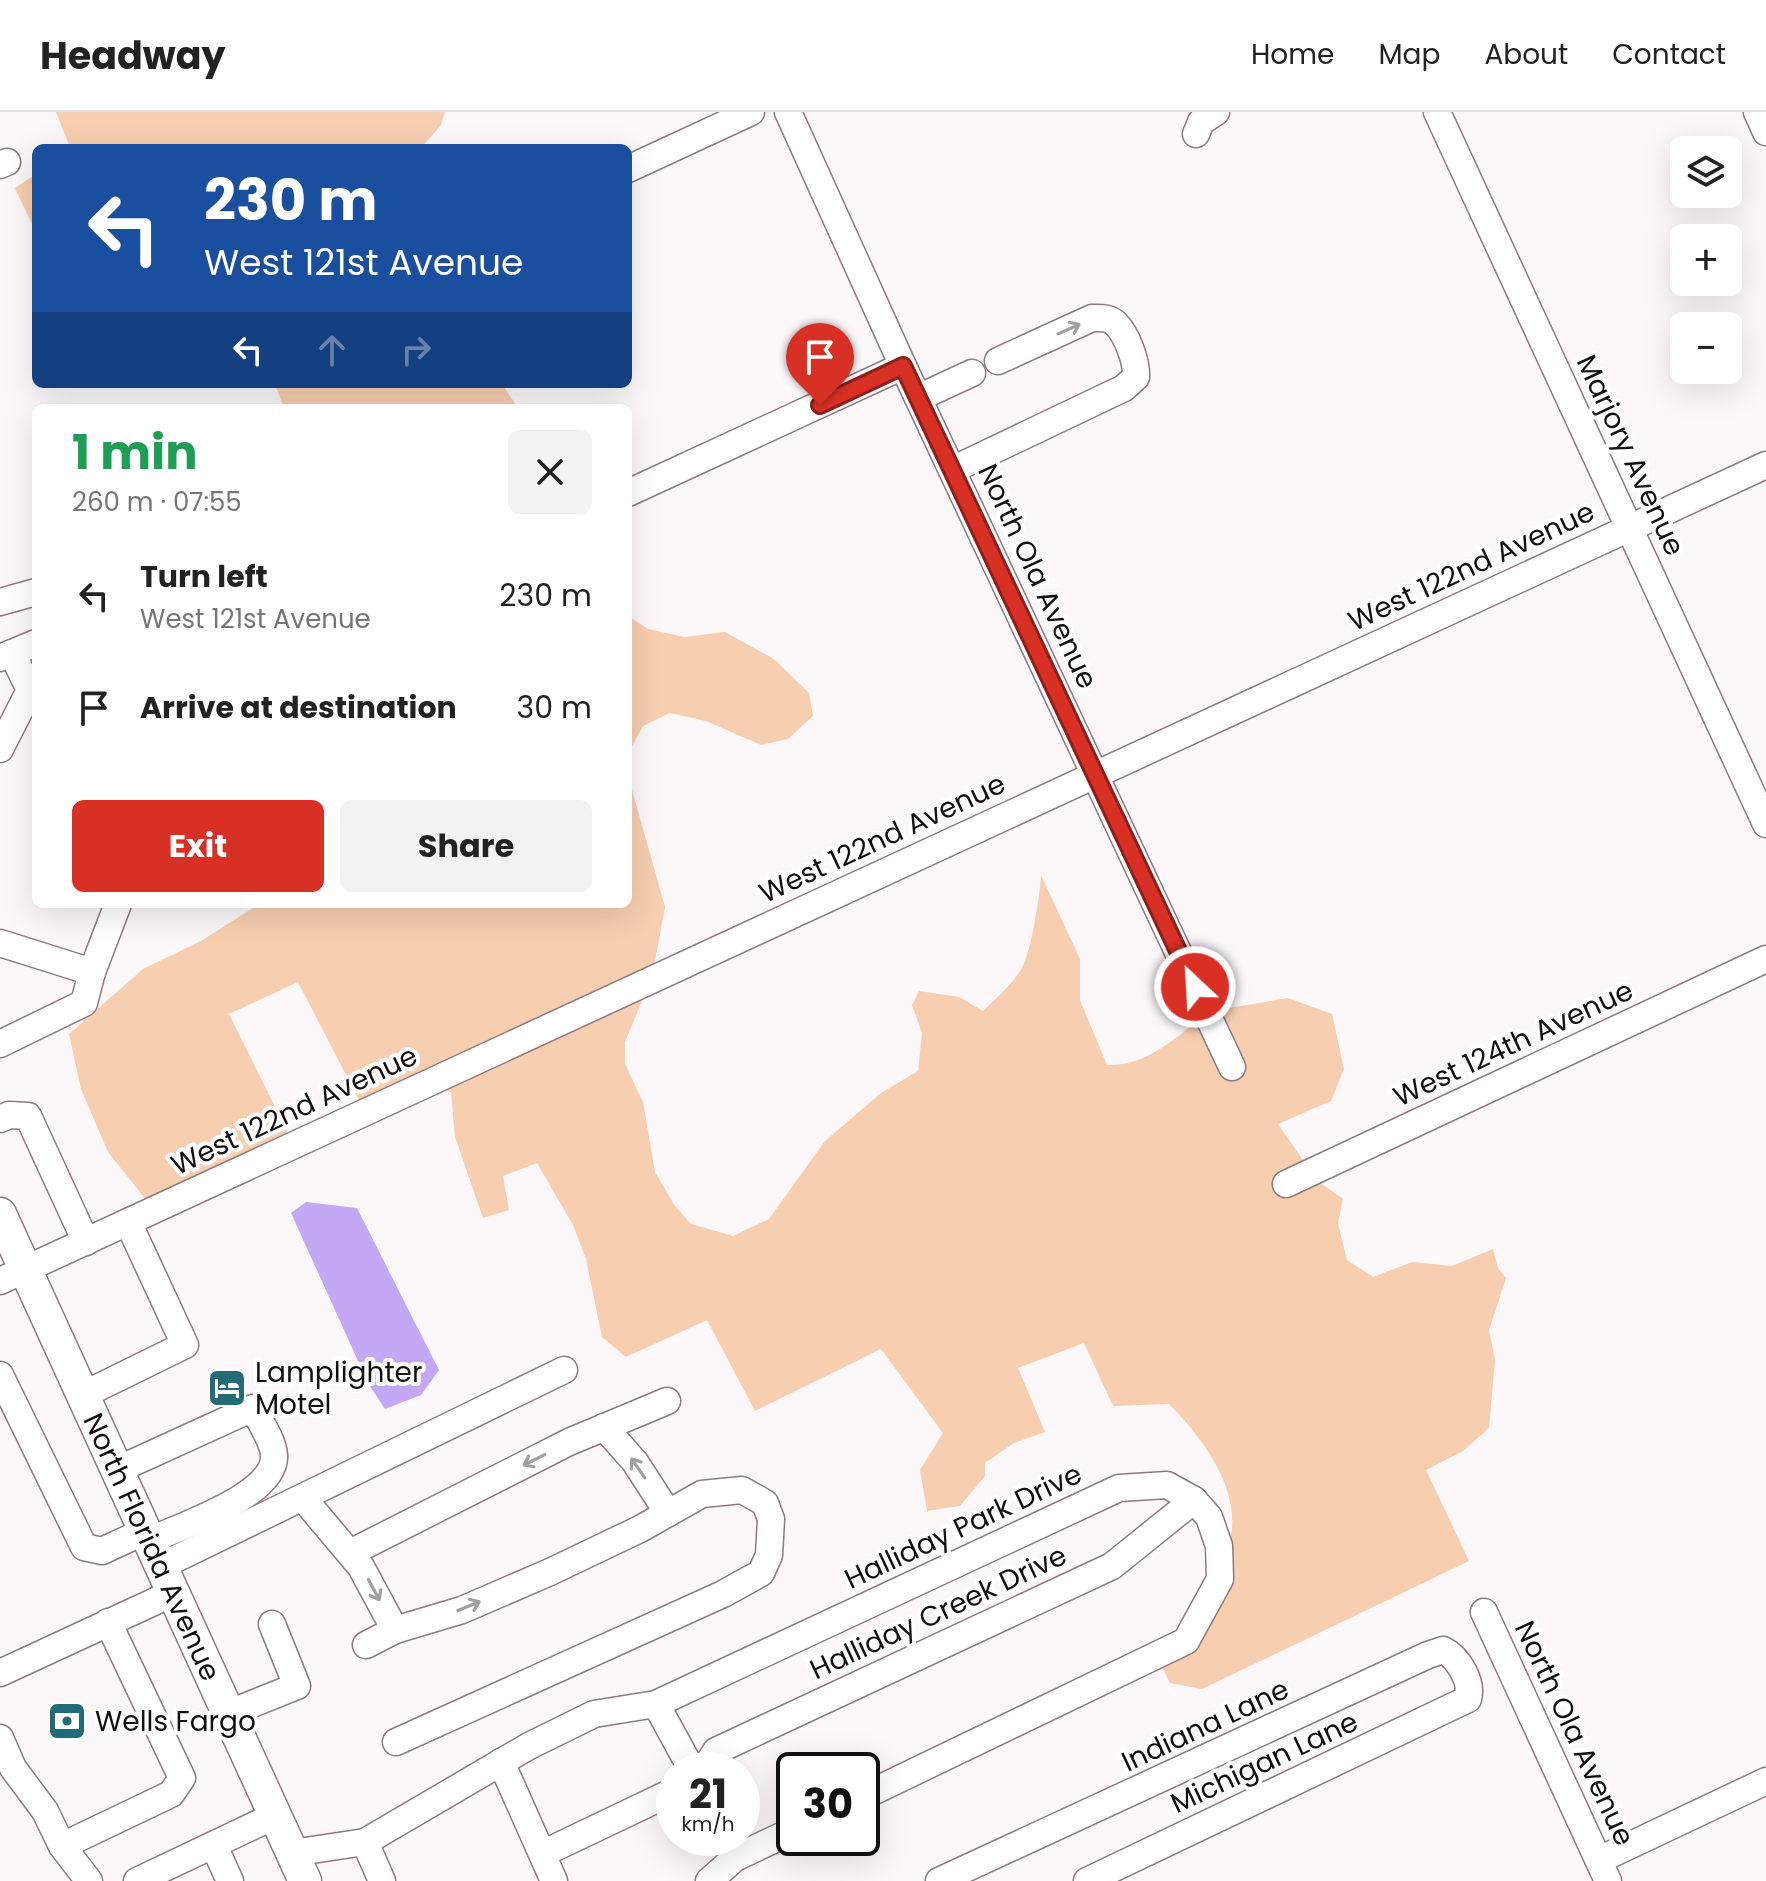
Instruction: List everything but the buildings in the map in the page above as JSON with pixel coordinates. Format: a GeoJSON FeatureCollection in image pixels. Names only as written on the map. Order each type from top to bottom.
{"type":"FeatureCollection","features":[{"type":"Feature","properties":{"kind":"main road","name":"North Florida Avenue"},"geometry":{"type":"LineString","coordinates":[[0,1214],[13,1275],[83,1395],[299,1867]]}},
{"type":"Feature","properties":{"kind":"street"},"geometry":{"type":"LineString","coordinates":[[632,167],[751,112]]}},
{"type":"Feature","properties":{"kind":"street","name":"North Ola Avenue"},"geometry":{"type":"LineString","coordinates":[[788,112],[903,366],[1232,1067]]}},
{"type":"Feature","properties":{"kind":"street"},"geometry":{"type":"LineString","coordinates":[[1196,134],[1201,122],[1216,112]]}},
{"type":"Feature","properties":{"kind":"street","name":"Marjory Avenue"},"geometry":{"type":"LineString","coordinates":[[1437,112],[1766,824]]}},
{"type":"Feature","properties":{"kind":"street"},"geometry":{"type":"LineString","coordinates":[[1757,112],[1766,132]]}},
{"type":"Feature","properties":{"kind":"street"},"geometry":{"type":"LineString","coordinates":[[952,470],[1124,388],[1136,377],[1136,365],[1117,324],[1107,318],[1092,318],[998,361]]}},
{"type":"Feature","properties":{"kind":"street"},"geometry":{"type":"LineString","coordinates":[[632,491],[903,366]]}},
{"type":"Feature","properties":{"kind":"street"},"geometry":{"type":"LineString","coordinates":[[918,398],[972,373]]}},
{"type":"Feature","properties":{"kind":"street","name":"West 122nd Avenue"},"geometry":{"type":"LineString","coordinates":[[13,1275],[1766,465]]}},
{"type":"Feature","properties":{"kind":"street"},"geometry":{"type":"LineString","coordinates":[[0,602],[32,593]]}},
{"type":"Feature","properties":{"kind":"street"},"geometry":{"type":"LineString","coordinates":[[0,749],[30,690],[16,651]]}},
{"type":"Feature","properties":{"kind":"street"},"geometry":{"type":"LineString","coordinates":[[0,1044],[84,1003],[92,972],[116,908]]}},
{"type":"Feature","properties":{"kind":"street"},"geometry":{"type":"LineString","coordinates":[[0,943],[92,972]]}},
{"type":"Feature","properties":{"kind":"street","name":"West 124th Avenue"},"geometry":{"type":"LineString","coordinates":[[1286,1184],[1766,959]]}},
{"type":"Feature","properties":{"kind":"street"},"geometry":{"type":"LineString","coordinates":[[0,1119],[9,1115],[28,1116],[86,1242]]}},
{"type":"Feature","properties":{"kind":"street"},"geometry":{"type":"LineString","coordinates":[[83,1395],[185,1345],[128,1222]]}},
{"type":"Feature","properties":{"kind":"street"},"geometry":{"type":"LineString","coordinates":[[0,1375],[84,1547],[157,1558],[303,1498],[564,1370]]}},
{"type":"Feature","properties":{"kind":"street"},"geometry":{"type":"LineString","coordinates":[[350,1553],[604,1427],[667,1401]]}},
{"type":"Feature","properties":{"kind":"street"},"geometry":{"type":"LineString","coordinates":[[0,1673],[108,1622],[157,1558],[251,1493],[268,1476],[273,1450],[253,1408],[117,1470]]}},
{"type":"Feature","properties":{"kind":"street"},"geometry":{"type":"LineString","coordinates":[[604,1427],[635,1462],[668,1513]]}},
{"type":"Feature","properties":{"kind":"street","name":"Halliday Park Drive"},"geometry":{"type":"LineString","coordinates":[[299,1867],[365,1842],[501,1762],[594,1714],[656,1704],[1119,1488],[1167,1485],[1194,1500]]}},
{"type":"Feature","properties":{"kind":"street"},"geometry":{"type":"LineString","coordinates":[[366,1645],[395,1630],[462,1610],[550,1572],[702,1494],[717,1490],[742,1490],[765,1503],[771,1519],[769,1555],[761,1573],[709,1601],[396,1742]]}},
{"type":"Feature","properties":{"kind":"street"},"geometry":{"type":"LineString","coordinates":[[303,1498],[350,1553],[395,1630]]}},
{"type":"Feature","properties":{"kind":"street"},"geometry":{"type":"LineString","coordinates":[[880,1788],[1186,1641],[1220,1579],[1219,1546],[1209,1517],[1194,1500]]}},
{"type":"Feature","properties":{"kind":"street","name":"Halliday Creek Drive"},"geometry":{"type":"LineString","coordinates":[[715,1752],[1112,1566],[1194,1500]]}},
{"type":"Feature","properties":{"kind":"street","name":"North Ola Avenue"},"geometry":{"type":"LineString","coordinates":[[1484,1612],[1603,1871]]}},
{"type":"Feature","properties":{"kind":"street"},"geometry":{"type":"LineString","coordinates":[[62,1846],[171,1794],[182,1778],[108,1622]]}},
{"type":"Feature","properties":{"kind":"street"},"geometry":{"type":"LineString","coordinates":[[227,1714],[297,1686],[272,1624]]}},
{"type":"Feature","properties":{"kind":"street","name":"Indiana Lane"},"geometry":{"type":"LineString","coordinates":[[939,1881],[1443,1650],[1453,1655],[1467,1679],[1468,1699]]}},
{"type":"Feature","properties":{"kind":"street","name":"Michigan Lane"},"geometry":{"type":"LineString","coordinates":[[1087,1881],[1468,1699]]}},
{"type":"Feature","properties":{"kind":"street"},"geometry":{"type":"LineString","coordinates":[[656,1704],[682,1752]]}},
{"type":"Feature","properties":{"kind":"street"},"geometry":{"type":"LineString","coordinates":[[0,1738],[13,1768],[45,1811],[62,1846],[89,1881]]}},
{"type":"Feature","properties":{"kind":"street"},"geometry":{"type":"LineString","coordinates":[[501,1762],[554,1881]]}},
{"type":"Feature","properties":{"kind":"street"},"geometry":{"type":"LineString","coordinates":[[1603,1871],[1766,1781]]}},
{"type":"Feature","properties":{"kind":"street"},"geometry":{"type":"LineString","coordinates":[[544,1853],[656,1800]]}},
{"type":"Feature","properties":{"kind":"street"},"geometry":{"type":"LineString","coordinates":[[137,1881],[274,1816]]}},
{"type":"Feature","properties":{"kind":"street"},"geometry":{"type":"LineString","coordinates":[[365,1842],[382,1881]]}},
{"type":"Feature","properties":{"kind":"street"},"geometry":{"type":"LineString","coordinates":[[214,1846],[230,1881]]}},
{"type":"Feature","properties":{"kind":"street"},"geometry":{"type":"LineString","coordinates":[[709,1881],[725,1856]]}},
{"type":"Feature","properties":{"kind":"shaded area"},"geometry":{"type":"Polygon","coordinates":[[[56,112],[445,112],[441,125],[424,144],[68,144],[56,112]]]}},
{"type":"Feature","properties":{"kind":"shaded area"},"geometry":{"type":"Polygon","coordinates":[[[32,177],[32,224],[15,188],[32,177]]]}},
{"type":"Feature","properties":{"kind":"shaded area"},"geometry":{"type":"Polygon","coordinates":[[[276,388],[505,388],[515,404],[282,404],[276,388]]]}},
{"type":"Feature","properties":{"kind":"shaded area"},"geometry":{"type":"Polygon","coordinates":[[[632,619],[648,629],[684,637],[725,632],[774,659],[809,693],[813,716],[788,739],[761,745],[706,721],[670,713],[643,726],[632,747],[632,619]]]}},
{"type":"Feature","properties":{"kind":"shaded area"},"geometry":{"type":"Polygon","coordinates":[[[632,790],[665,907],[654,966],[360,1102],[298,982],[229,1014],[289,1135],[147,1201],[108,1152],[81,1089],[69,1034],[143,969],[201,941],[253,908],[632,908],[632,790]]]}},
{"type":"Feature","properties":{"kind":"shaded area"},"geometry":{"type":"Polygon","coordinates":[[[1041,875],[1080,959],[1080,1000],[1107,1065],[1145,1057],[1199,1020],[1228,1081],[1246,1072],[1217,1010],[1288,998],[1332,1014],[1344,1069],[1331,1101],[1278,1124],[1305,1163],[1273,1178],[1282,1198],[1319,1182],[1343,1199],[1338,1223],[1347,1260],[1373,1277],[1412,1262],[1452,1266],[1493,1249],[1498,1268],[1506,1278],[1489,1330],[1495,1360],[1489,1428],[1463,1451],[1426,1470],[1469,1561],[1202,1689],[1170,1683],[1161,1665],[1229,1544],[1231,1506],[1218,1468],[1195,1433],[1169,1404],[1113,1406],[1084,1343],[1018,1368],[1045,1432],[1014,1443],[985,1463],[985,1476],[960,1506],[927,1511],[920,1470],[943,1433],[881,1349],[755,1411],[707,1320],[626,1357],[602,1337],[586,1259],[573,1225],[537,1163],[503,1176],[509,1210],[483,1218],[455,1137],[451,1092],[443,1089],[644,996],[625,1042],[625,1064],[643,1102],[655,1172],[675,1206],[691,1224],[733,1236],[769,1219],[825,1141],[881,1093],[918,1071],[922,1033],[912,1005],[919,991],[959,997],[983,1011],[1014,980],[1029,949],[1041,875]]]}},
{"type":"Feature","properties":{"kind":"shaded area"},"geometry":{"type":"Polygon","coordinates":[[[306,1202],[357,1208],[439,1370],[421,1395],[385,1409],[368,1383],[291,1213],[306,1202]]]}},
{"type":"Feature","properties":{"kind":"place","name":"Lamplighter Motel"},"geometry":{"type":"Point","coordinates":[227,1388]}},
{"type":"Feature","properties":{"kind":"place","name":"Wells Fargo"},"geometry":{"type":"Point","coordinates":[67,1721]}},
{"type":"Feature","properties":{"kind":"route"},"geometry":{"type":"LineString","coordinates":[[820,405],[903,366],[1195,987]]}}]}
